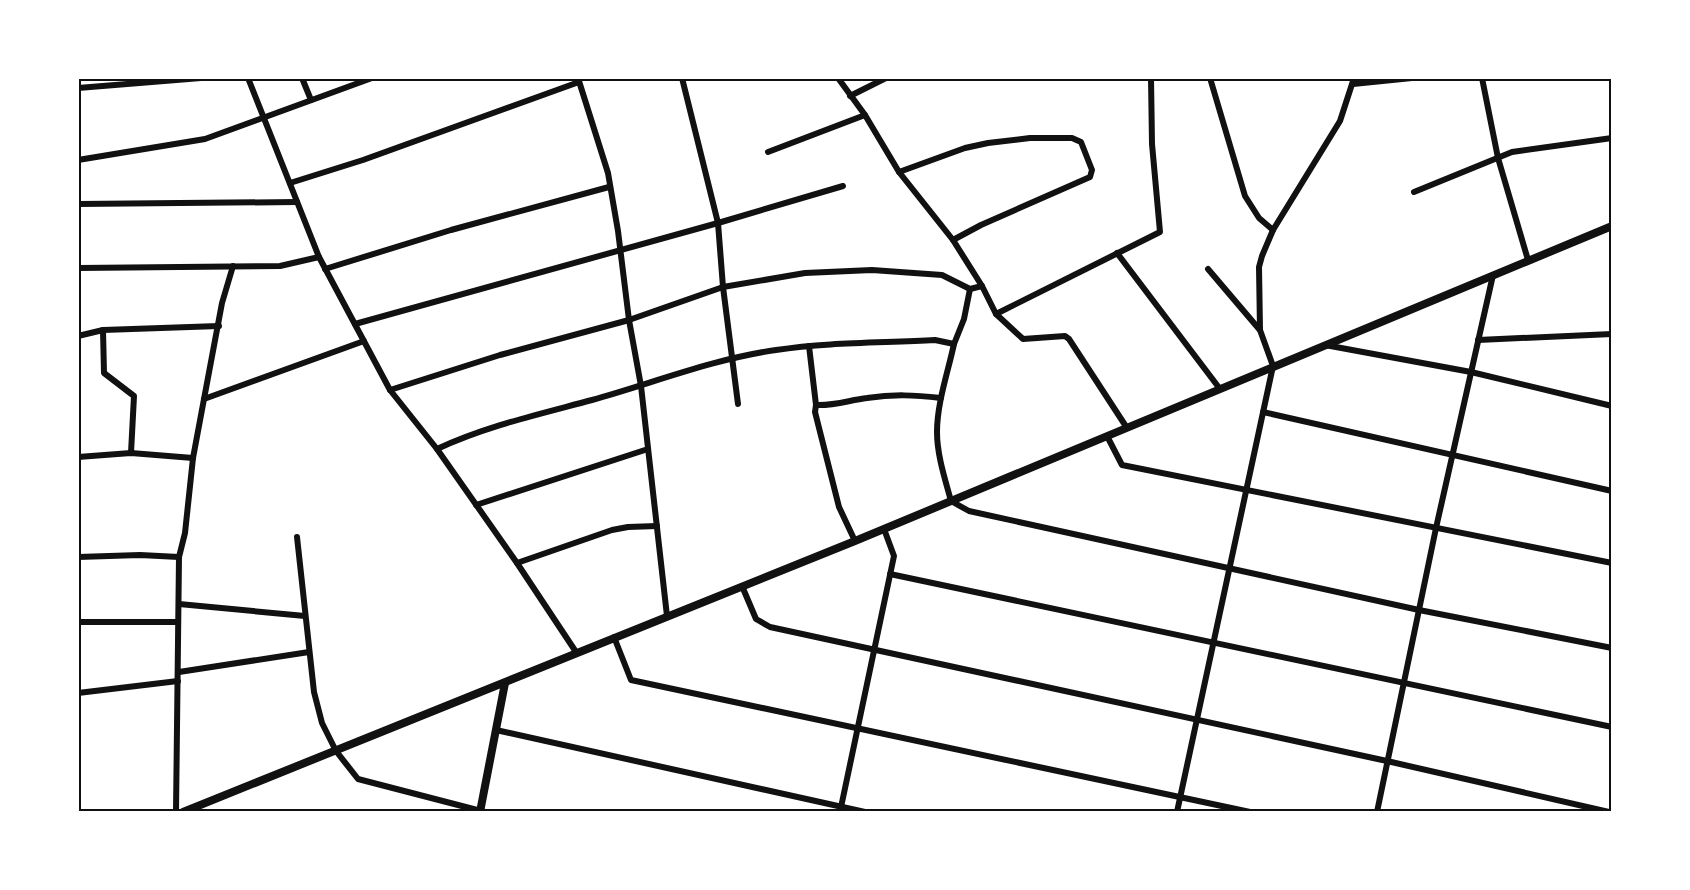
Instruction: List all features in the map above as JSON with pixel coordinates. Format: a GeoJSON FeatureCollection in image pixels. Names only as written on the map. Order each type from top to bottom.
{"type":"FeatureCollection","features":[{"type":"Feature","properties":{"kind":"street"},"geometry":{"type":"LineString","coordinates":[[81,78],[80,88],[201,78]]}},
{"type":"Feature","properties":{"kind":"street"},"geometry":{"type":"LineString","coordinates":[[248,78],[319,257],[390,390],[437,449],[576,652]]}},
{"type":"Feature","properties":{"kind":"street"},"geometry":{"type":"LineString","coordinates":[[303,78],[311,100]]}},
{"type":"Feature","properties":{"kind":"street"},"geometry":{"type":"LineString","coordinates":[[78,160],[205,139],[372,78]]}},
{"type":"Feature","properties":{"kind":"street"},"geometry":{"type":"LineString","coordinates":[[682,78],[718,223],[723,287],[734,358],[738,404]]}},
{"type":"Feature","properties":{"kind":"street"},"geometry":{"type":"LineString","coordinates":[[838,78],[865,115],[899,172],[953,240],[982,286],[996,314],[1023,339],[1065,336],[1069,339],[1126,428]]}},
{"type":"Feature","properties":{"kind":"street"},"geometry":{"type":"LineString","coordinates":[[850,96],[886,78]]}},
{"type":"Feature","properties":{"kind":"street"},"geometry":{"type":"LineString","coordinates":[[996,314],[1160,232],[1152,144],[1151,78]]}},
{"type":"Feature","properties":{"kind":"street"},"geometry":{"type":"LineString","coordinates":[[1210,78],[1245,196],[1258,218],[1273,230]]}},
{"type":"Feature","properties":{"kind":"street"},"geometry":{"type":"LineString","coordinates":[[1177,812],[1273,366],[1260,330],[1262,256],[1273,230],[1340,121],[1354,81],[1412,78]]}},
{"type":"Feature","properties":{"kind":"street"},"geometry":{"type":"LineString","coordinates":[[1482,78],[1498,158],[1528,260]]}},
{"type":"Feature","properties":{"kind":"street"},"geometry":{"type":"LineString","coordinates":[[290,183],[363,160],[578,80],[608,173],[621,250],[629,320],[641,386],[667,615]]}},
{"type":"Feature","properties":{"kind":"street"},"geometry":{"type":"LineString","coordinates":[[768,152],[865,115]]}},
{"type":"Feature","properties":{"kind":"street"},"geometry":{"type":"LineString","coordinates":[[899,172],[965,148],[988,143],[1030,138],[1072,138],[1081,142],[1092,170],[1090,177],[981,225],[953,240]]}},
{"type":"Feature","properties":{"kind":"street"},"geometry":{"type":"LineString","coordinates":[[1414,192],[1525,149],[1612,138]]}},
{"type":"Feature","properties":{"kind":"street"},"geometry":{"type":"LineString","coordinates":[[355,324],[843,186]]}},
{"type":"Feature","properties":{"kind":"street"},"geometry":{"type":"LineString","coordinates":[[325,269],[451,230],[609,187]]}},
{"type":"Feature","properties":{"kind":"street"},"geometry":{"type":"LineString","coordinates":[[78,204],[297,202]]}},
{"type":"Feature","properties":{"kind":"street"},"geometry":{"type":"LineString","coordinates":[[183,812],[855,541],[1612,226]]}},
{"type":"Feature","properties":{"kind":"street"},"geometry":{"type":"LineString","coordinates":[[1117,253],[1220,389]]}},
{"type":"Feature","properties":{"kind":"street"},"geometry":{"type":"LineString","coordinates":[[78,268],[280,266],[319,257]]}},
{"type":"Feature","properties":{"kind":"street"},"geometry":{"type":"LineString","coordinates":[[176,812],[179,557],[185,533],[193,458],[222,303],[233,266]]}},
{"type":"Feature","properties":{"kind":"street"},"geometry":{"type":"LineString","coordinates":[[1208,269],[1260,330]]}},
{"type":"Feature","properties":{"kind":"street"},"geometry":{"type":"LineString","coordinates":[[390,390],[500,355],[629,320],[723,287],[805,273],[872,270],[942,275],[970,290],[982,286]]}},
{"type":"Feature","properties":{"kind":"street"},"geometry":{"type":"LineString","coordinates":[[1377,812],[1436,528],[1493,275]]}},
{"type":"Feature","properties":{"kind":"street"},"geometry":{"type":"LineString","coordinates":[[970,290],[941,398],[937,431],[943,473],[951,501],[969,511],[1419,610],[1612,648]]}},
{"type":"Feature","properties":{"kind":"street"},"geometry":{"type":"LineString","coordinates":[[78,336],[103,330],[219,326]]}},
{"type":"Feature","properties":{"kind":"street"},"geometry":{"type":"LineString","coordinates":[[103,330],[104,373],[134,396],[131,453]]}},
{"type":"Feature","properties":{"kind":"street"},"geometry":{"type":"LineString","coordinates":[[1478,340],[1612,334]]}},
{"type":"Feature","properties":{"kind":"street"},"geometry":{"type":"LineString","coordinates":[[437,449],[481,431],[734,358],[808,346],[934,340],[954,344]]}},
{"type":"Feature","properties":{"kind":"street"},"geometry":{"type":"LineString","coordinates":[[204,399],[363,341]]}},
{"type":"Feature","properties":{"kind":"street"},"geometry":{"type":"LineString","coordinates":[[1324,345],[1471,372],[1612,406]]}},
{"type":"Feature","properties":{"kind":"street"},"geometry":{"type":"LineString","coordinates":[[808,346],[815,412],[839,507],[855,541]]}},
{"type":"Feature","properties":{"kind":"street"},"geometry":{"type":"LineString","coordinates":[[816,405],[827,406],[865,398],[907,394],[941,398]]}},
{"type":"Feature","properties":{"kind":"street"},"geometry":{"type":"LineString","coordinates":[[1263,412],[1612,491]]}},
{"type":"Feature","properties":{"kind":"street"},"geometry":{"type":"LineString","coordinates":[[1107,436],[1122,465],[1612,563]]}},
{"type":"Feature","properties":{"kind":"street"},"geometry":{"type":"LineString","coordinates":[[476,505],[648,449]]}},
{"type":"Feature","properties":{"kind":"street"},"geometry":{"type":"LineString","coordinates":[[78,457],[131,453],[193,458]]}},
{"type":"Feature","properties":{"kind":"street"},"geometry":{"type":"LineString","coordinates":[[517,563],[612,530],[657,526]]}},
{"type":"Feature","properties":{"kind":"street"},"geometry":{"type":"LineString","coordinates":[[841,809],[894,556],[884,529]]}},
{"type":"Feature","properties":{"kind":"street"},"geometry":{"type":"LineString","coordinates":[[297,537],[314,692],[322,723],[336,751],[358,779],[482,812],[505,683]]}},
{"type":"Feature","properties":{"kind":"street"},"geometry":{"type":"LineString","coordinates":[[78,557],[140,555],[179,557]]}},
{"type":"Feature","properties":{"kind":"street"},"geometry":{"type":"LineString","coordinates":[[890,574],[1612,727]]}},
{"type":"Feature","properties":{"kind":"street"},"geometry":{"type":"LineString","coordinates":[[742,585],[756,619],[770,627],[1387,761],[1609,812]]}},
{"type":"Feature","properties":{"kind":"street"},"geometry":{"type":"LineString","coordinates":[[178,604],[305,616]]}},
{"type":"Feature","properties":{"kind":"street"},"geometry":{"type":"LineString","coordinates":[[78,622],[178,622]]}},
{"type":"Feature","properties":{"kind":"street"},"geometry":{"type":"LineString","coordinates":[[614,637],[631,680],[1250,812]]}},
{"type":"Feature","properties":{"kind":"street"},"geometry":{"type":"LineString","coordinates":[[179,672],[309,652]]}},
{"type":"Feature","properties":{"kind":"street"},"geometry":{"type":"LineString","coordinates":[[78,693],[178,681]]}},
{"type":"Feature","properties":{"kind":"street"},"geometry":{"type":"LineString","coordinates":[[496,730],[841,809],[865,812]]}}]}
